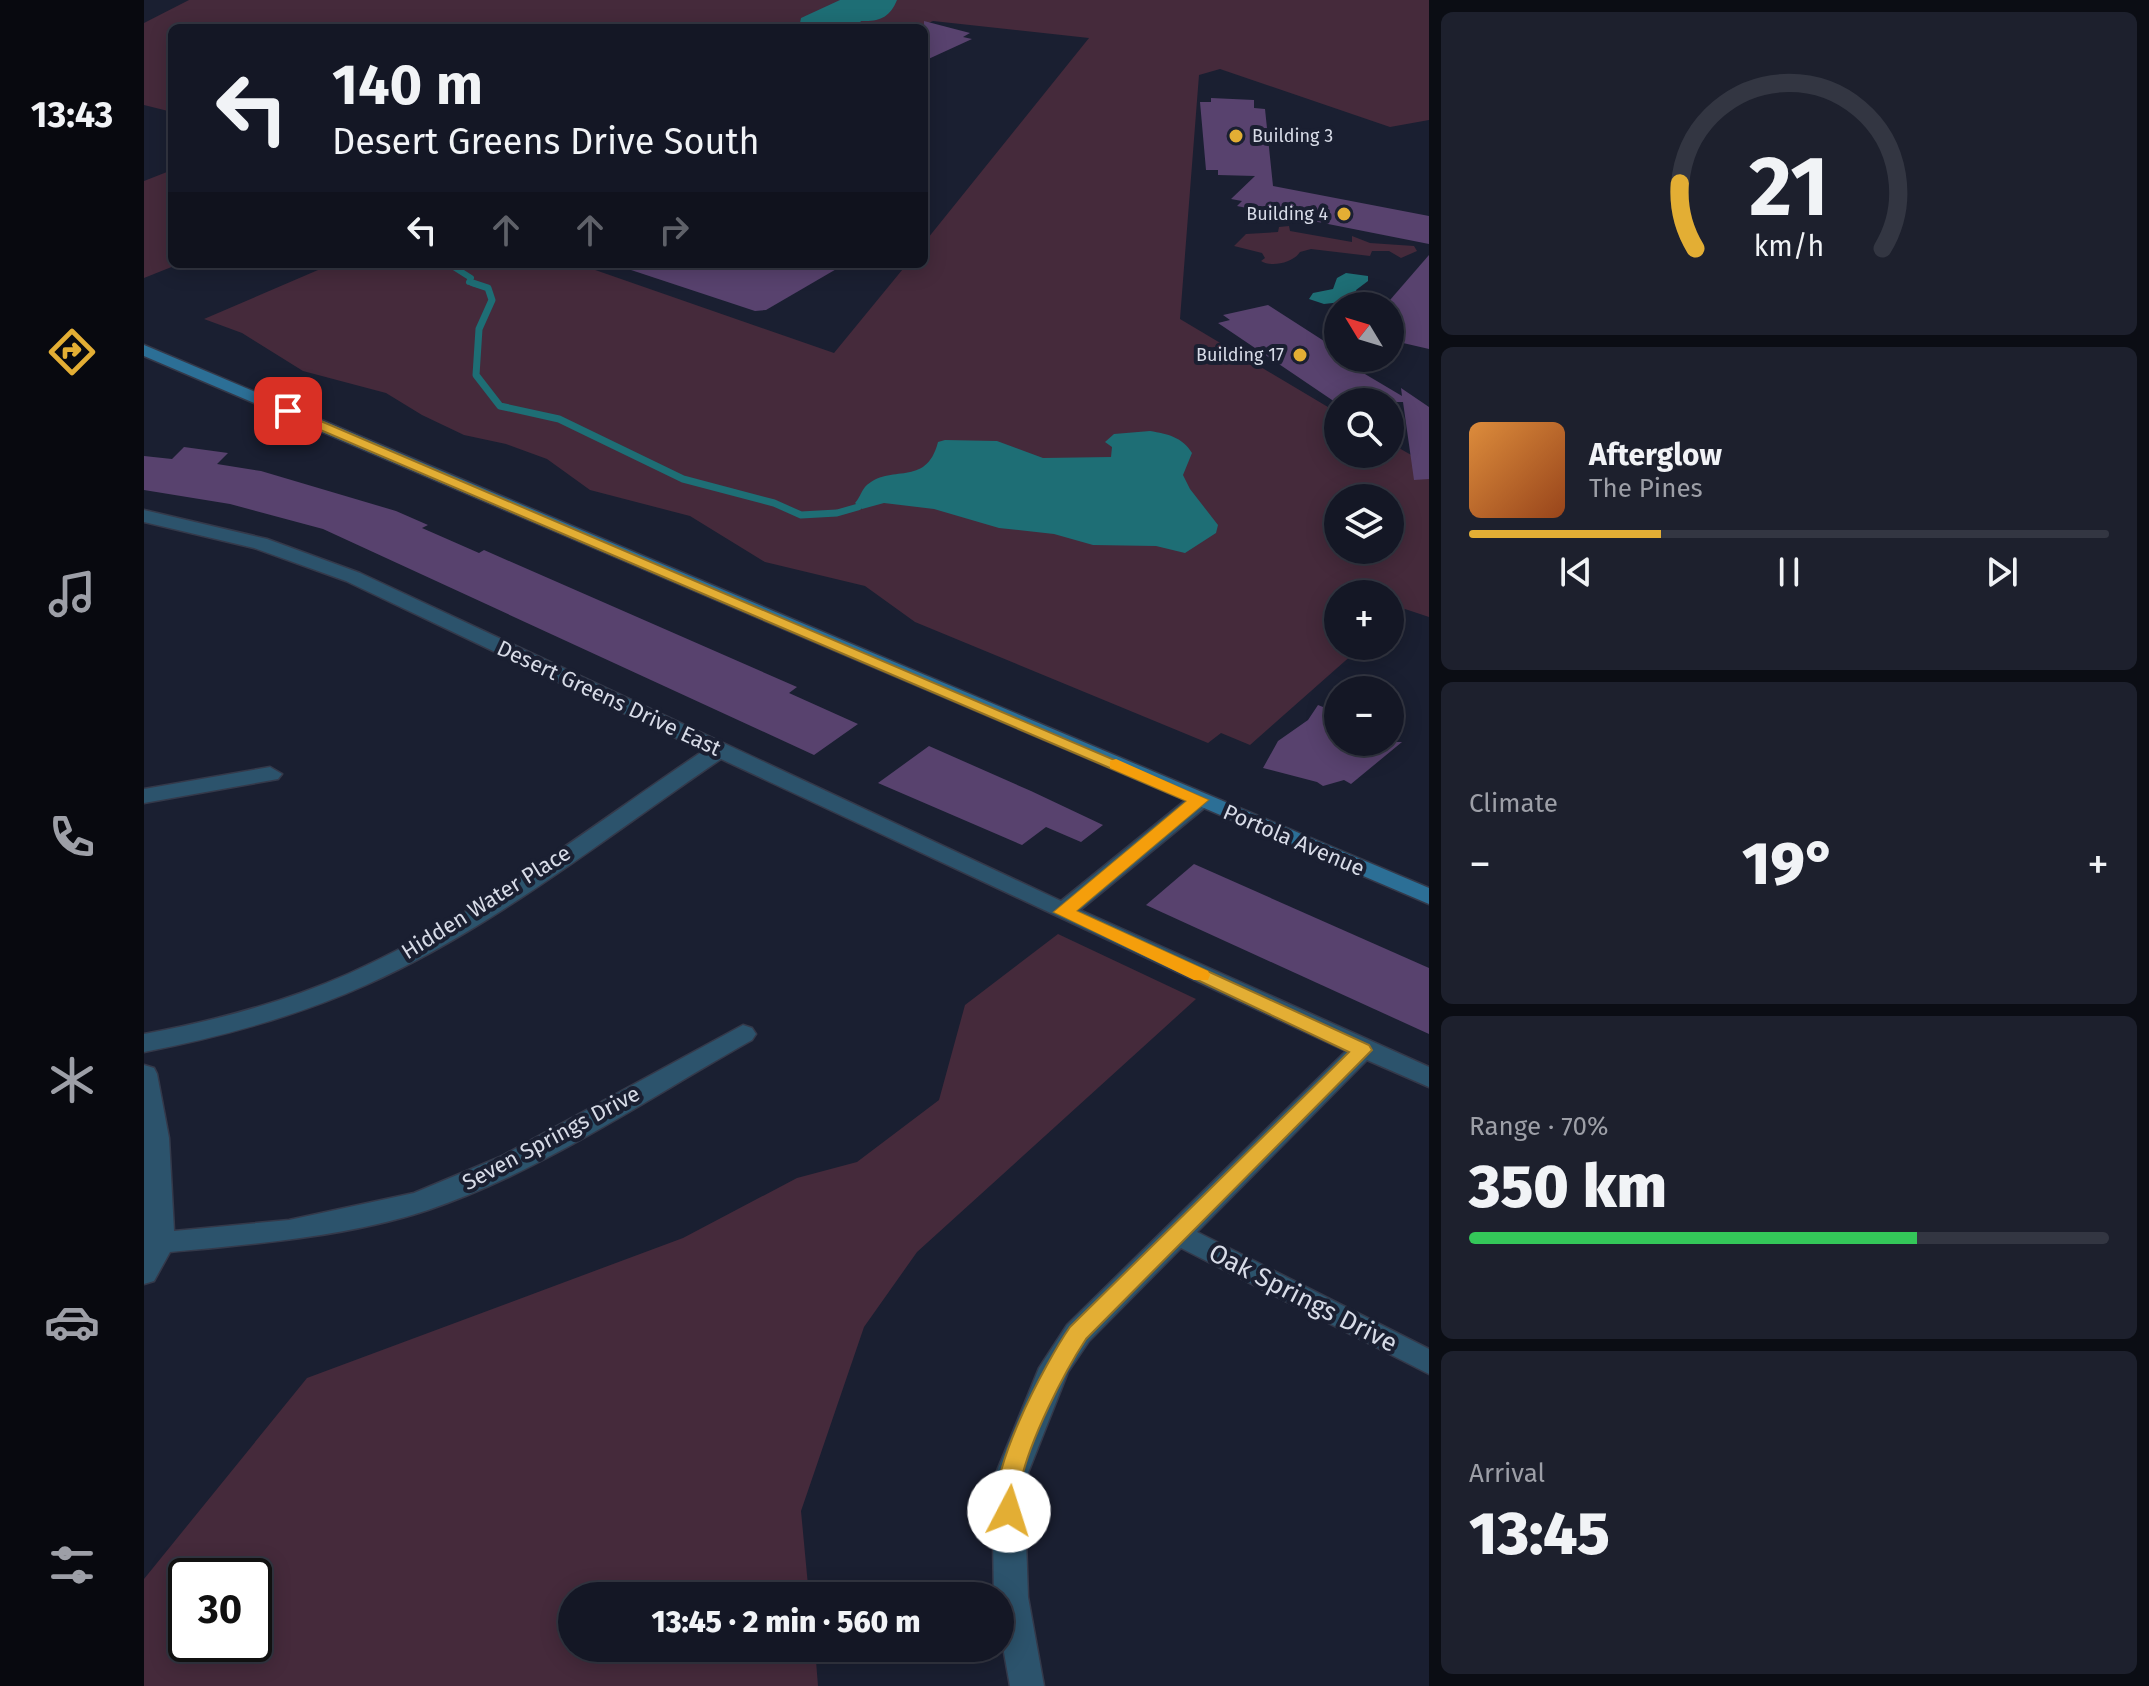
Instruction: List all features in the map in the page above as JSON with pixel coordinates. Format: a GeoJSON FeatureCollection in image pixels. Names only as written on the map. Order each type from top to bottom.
{"type":"FeatureCollection","features":[{"type":"Feature","properties":{"kind":"main road","name":"Portola Avenue"},"geometry":{"type":"LineString","coordinates":[[144,350],[1429,897]]}},
{"type":"Feature","properties":{"kind":"street","name":"Desert Greens Drive East"},"geometry":{"type":"LineString","coordinates":[[144,516],[219,532],[310,560],[1063,912],[1429,1078]]}},
{"type":"Feature","properties":{"kind":"street","name":"Hidden Water Place"},"geometry":{"type":"LineString","coordinates":[[144,1043],[198,1034],[259,1016],[358,978],[424,946],[719,750]]}},
{"type":"Feature","properties":{"kind":"street"},"geometry":{"type":"LineString","coordinates":[[144,796],[270,774]]}},
{"type":"Feature","properties":{"kind":"street"},"geometry":{"type":"LineString","coordinates":[[1063,912],[1200,800]]}},
{"type":"Feature","properties":{"kind":"street","name":"Seven Springs Drive"},"geometry":{"type":"LineString","coordinates":[[160,1243],[289,1230],[420,1202],[510,1164],[743,1034]]}},
{"type":"Feature","properties":{"kind":"street"},"geometry":{"type":"LineString","coordinates":[[1027,1686],[1011,1597],[1008,1483],[1054,1368],[1078,1333],[1362,1050]]}},
{"type":"Feature","properties":{"kind":"street"},"geometry":{"type":"LineString","coordinates":[[144,1074],[155,1138],[160,1243],[144,1273]]}},
{"type":"Feature","properties":{"kind":"street","name":"Oak Springs Drive"},"geometry":{"type":"LineString","coordinates":[[1177,1234],[1429,1363]]}},
{"type":"Feature","properties":{"kind":"shaded area"},"geometry":{"type":"Polygon","coordinates":[[[189,0],[1429,0],[1429,120],[1390,127],[1220,69],[1199,75],[1180,319],[1324,405],[1324,468],[1404,468],[1404,451],[1429,465],[1429,617],[1404,610],[1404,580],[1324,580],[1324,660],[1346,660],[1324,676],[1324,680],[1250,745],[1221,733],[1208,743],[915,622],[865,586],[765,562],[690,516],[590,490],[547,459],[506,444],[464,435],[386,393],[303,371],[242,333],[204,319],[323,268],[590,268],[834,353],[904,268],[928,268],[928,238],[1089,38],[933,21],[926,24],[168,24],[168,111],[144,105],[144,23],[189,0]]]}},
{"type":"Feature","properties":{"kind":"shaded area"},"geometry":{"type":"Polygon","coordinates":[[[840,0],[897,0],[884,17],[859,24],[800,24],[801,18],[840,0]]]}},
{"type":"Feature","properties":{"kind":"shaded area"},"geometry":{"type":"Polygon","coordinates":[[[168,172],[169,268],[144,278],[144,181],[168,172]]]}},
{"type":"Feature","properties":{"kind":"shaded area"},"geometry":{"type":"Polygon","coordinates":[[[1289,226],[1290,231],[1352,242],[1352,236],[1370,243],[1414,246],[1417,251],[1401,258],[1389,251],[1372,251],[1370,256],[1311,249],[1300,252],[1288,261],[1271,264],[1261,261],[1265,258],[1262,253],[1234,246],[1246,234],[1278,232],[1279,227],[1289,226]]]}},
{"type":"Feature","properties":{"kind":"shaded area"},"geometry":{"type":"Polygon","coordinates":[[[1346,273],[1368,276],[1368,281],[1357,292],[1324,292],[1324,304],[1309,299],[1313,293],[1333,289],[1337,278],[1346,273]]]}},
{"type":"Feature","properties":{"kind":"shaded area"},"geometry":{"type":"Polygon","coordinates":[[[1150,431],[1174,437],[1192,453],[1183,475],[1218,525],[1216,533],[1185,553],[1156,546],[1093,545],[1054,534],[999,528],[934,509],[884,503],[862,509],[855,503],[865,487],[875,480],[925,465],[938,442],[945,440],[997,441],[1043,458],[1111,457],[1112,447],[1105,442],[1114,434],[1150,431]]]}},
{"type":"Feature","properties":{"kind":"shaded area"},"geometry":{"type":"Polygon","coordinates":[[[1058,934],[1196,999],[917,1252],[864,1327],[801,1511],[808,1582],[558,1582],[558,1662],[816,1662],[818,1686],[144,1686],[144,1579],[307,1378],[683,1238],[797,1178],[857,1162],[939,1100],[965,1005],[1058,934]]]}},
{"type":"Feature","properties":{"kind":"building"},"geometry":{"type":"Polygon","coordinates":[[[924,21],[970,33],[963,37],[972,39],[928,59],[928,24],[924,21]]]}},
{"type":"Feature","properties":{"kind":"building"},"geometry":{"type":"Polygon","coordinates":[[[1211,98],[1254,100],[1254,108],[1265,109],[1273,186],[1429,216],[1429,244],[1237,206],[1242,201],[1231,199],[1255,176],[1218,175],[1218,170],[1206,170],[1200,102],[1211,102],[1211,98]]]}},
{"type":"Feature","properties":{"kind":"building"},"geometry":{"type":"Polygon","coordinates":[[[1429,255],[1429,349],[1404,343],[1404,292],[1397,292],[1429,255]]]}},
{"type":"Feature","properties":{"kind":"building"},"geometry":{"type":"Polygon","coordinates":[[[838,268],[766,310],[755,311],[628,269],[838,268]]]}},
{"type":"Feature","properties":{"kind":"building","name":"Building 17"},"geometry":{"type":"Polygon","coordinates":[[[1268,305],[1324,341],[1324,372],[1362,372],[1389,388],[1324,388],[1324,395],[1218,323],[1230,320],[1223,315],[1268,305]]]}},
{"type":"Feature","properties":{"kind":"building","name":"Building 17"},"geometry":{"type":"Polygon","coordinates":[[[1404,390],[1429,407],[1429,479],[1414,480],[1404,390]]]}},
{"type":"Feature","properties":{"kind":"building"},"geometry":{"type":"Polygon","coordinates":[[[184,447],[228,453],[217,464],[261,471],[396,511],[428,525],[422,528],[479,553],[484,550],[797,687],[789,693],[858,724],[814,755],[323,529],[230,504],[144,490],[144,456],[172,459],[184,447]]]}},
{"type":"Feature","properties":{"kind":"building"},"geometry":{"type":"Polygon","coordinates":[[[1318,705],[1324,707],[1324,756],[1385,756],[1351,784],[1344,780],[1323,786],[1263,768],[1278,741],[1308,720],[1318,705]]]}},
{"type":"Feature","properties":{"kind":"building"},"geometry":{"type":"Polygon","coordinates":[[[929,746],[1103,825],[1081,842],[1046,827],[1022,845],[878,783],[929,746]]]}},
{"type":"Feature","properties":{"kind":"building"},"geometry":{"type":"Polygon","coordinates":[[[1194,864],[1429,968],[1429,1034],[1146,905],[1194,864]]]}},
{"type":"Feature","properties":{"kind":"waterway"},"geometry":{"type":"LineString","coordinates":[[455,268],[471,278],[469,282],[479,285]]}},
{"type":"Feature","properties":{"kind":"waterway"},"geometry":{"type":"LineString","coordinates":[[473,283],[479,285]]}},
{"type":"Feature","properties":{"kind":"waterway"},"geometry":{"type":"LineString","coordinates":[[479,285],[488,288],[492,300],[479,329],[476,375],[500,406],[559,419],[683,479],[774,503],[801,515],[837,513],[858,507]]}},
{"type":"Feature","properties":{"kind":"slow traffic"},"geometry":{"type":"LineString","coordinates":[[1116,764],[1200,800],[1063,912],[1201,975]]}},
{"type":"Feature","properties":{"kind":"place","name":"Building 3"},"geometry":{"type":"Point","coordinates":[1236,136]}},
{"type":"Feature","properties":{"kind":"place","name":"Building 4"},"geometry":{"type":"Point","coordinates":[1344,214]}},
{"type":"Feature","properties":{"kind":"place","name":"Building 17"},"geometry":{"type":"Point","coordinates":[1300,355]}},
{"type":"Feature","properties":{"kind":"route"},"geometry":{"type":"LineString","coordinates":[[288,411],[1200,800],[1063,912],[1362,1050],[1078,1333],[1054,1368],[1008,1483],[1009,1511]]}}]}
